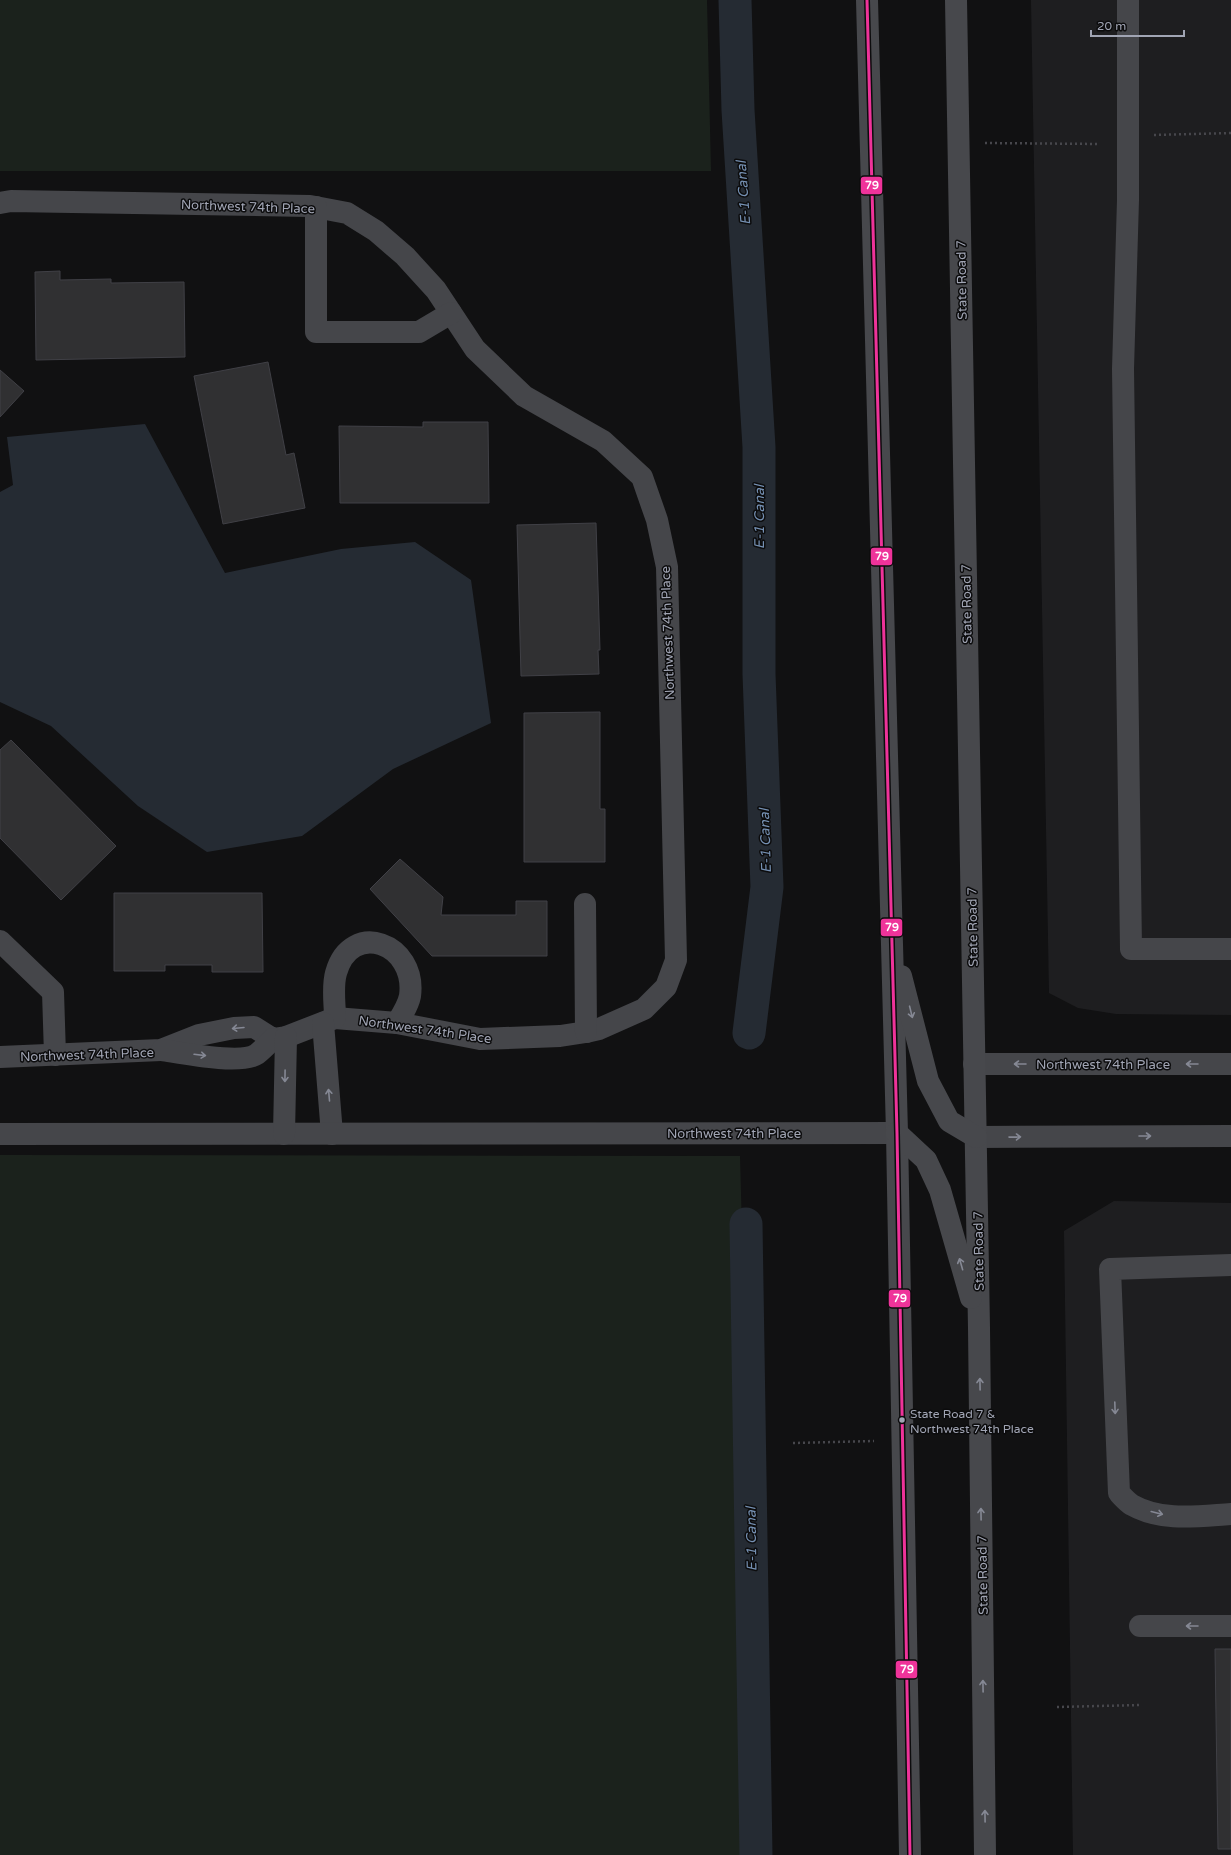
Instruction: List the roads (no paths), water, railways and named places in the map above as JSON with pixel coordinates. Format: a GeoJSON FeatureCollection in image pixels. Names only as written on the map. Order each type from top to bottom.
{"type":"FeatureCollection","features":[{"type":"Feature","properties":{"kind":"main road"},"geometry":{"type":"LineString","coordinates":[[867,0],[897,1133],[910,1855]]}},
{"type":"Feature","properties":{"kind":"main road","name":"State Road 7"},"geometry":{"type":"LineString","coordinates":[[956,0],[976,1137],[986,1855]]}},
{"type":"Feature","properties":{"kind":"main road"},"geometry":{"type":"LineString","coordinates":[[891,934],[928,1081],[949,1121],[976,1137]]}},
{"type":"Feature","properties":{"kind":"main road"},"geometry":{"type":"LineString","coordinates":[[897,1133],[926,1160],[940,1190],[979,1328]]}},
{"type":"Feature","properties":{"kind":"street"},"geometry":{"type":"LineString","coordinates":[[1128,0],[1129,141],[1123,369],[1131,949],[1231,948]]}},
{"type":"Feature","properties":{"kind":"street","name":"Northwest 74th Place"},"geometry":{"type":"LineString","coordinates":[[0,203],[27,201],[316,207],[347,213],[376,231],[405,256],[436,290],[474,349],[524,396],[603,441],[642,477],[657,520],[667,567],[676,960],[666,987],[644,1009],[599,1029],[560,1036],[480,1040],[397,1023],[329,1021],[279,1038],[254,1026],[234,1028],[199,1035],[161,1050],[0,1057]]}},
{"type":"Feature","properties":{"kind":"street"},"geometry":{"type":"LineString","coordinates":[[316,207],[316,332],[419,332],[451,313]]}},
{"type":"Feature","properties":{"kind":"street"},"geometry":{"type":"LineString","coordinates":[[585,904],[586,1032]]}},
{"type":"Feature","properties":{"kind":"street"},"geometry":{"type":"LineString","coordinates":[[0,941],[53,992],[55,1055]]}},
{"type":"Feature","properties":{"kind":"street"},"geometry":{"type":"LineString","coordinates":[[332,1134],[329,1021],[336,973],[341,960],[349,950],[362,943],[377,943],[391,947],[403,960],[410,978],[410,996],[405,1010],[397,1023]]}},
{"type":"Feature","properties":{"kind":"street"},"geometry":{"type":"LineString","coordinates":[[161,1050],[225,1059],[256,1055],[279,1038]]}},
{"type":"Feature","properties":{"kind":"street"},"geometry":{"type":"LineString","coordinates":[[279,1038],[284,1134]]}},
{"type":"Feature","properties":{"kind":"street","name":"Northwest 74th Place"},"geometry":{"type":"LineString","coordinates":[[974,1064],[1231,1064]]}},
{"type":"Feature","properties":{"kind":"street","name":"Northwest 74th Place"},"geometry":{"type":"LineString","coordinates":[[0,1134],[897,1133]]}},
{"type":"Feature","properties":{"kind":"street"},"geometry":{"type":"LineString","coordinates":[[976,1137],[1231,1136]]}},
{"type":"Feature","properties":{"kind":"street"},"geometry":{"type":"LineString","coordinates":[[1231,1265],[1110,1269],[1118,1493],[1132,1505],[1156,1514],[1179,1518],[1231,1514]]}},
{"type":"Feature","properties":{"kind":"street"},"geometry":{"type":"LineString","coordinates":[[1140,1626],[1231,1626]]}},
{"type":"Feature","properties":{"kind":"waterway","name":"E-1 Canal"},"geometry":{"type":"LineString","coordinates":[[735,0],[738,110],[759,447],[759,674],[767,887],[749,1033]]}},
{"type":"Feature","properties":{"kind":"waterway","name":"E-1 Canal"},"geometry":{"type":"LineString","coordinates":[[746,1224],[756,1855]]}},
{"type":"Feature","properties":{"kind":"place","name":"State Road 7 & Northwest 74th Place"},"geometry":{"type":"Point","coordinates":[902,1420]}}]}
